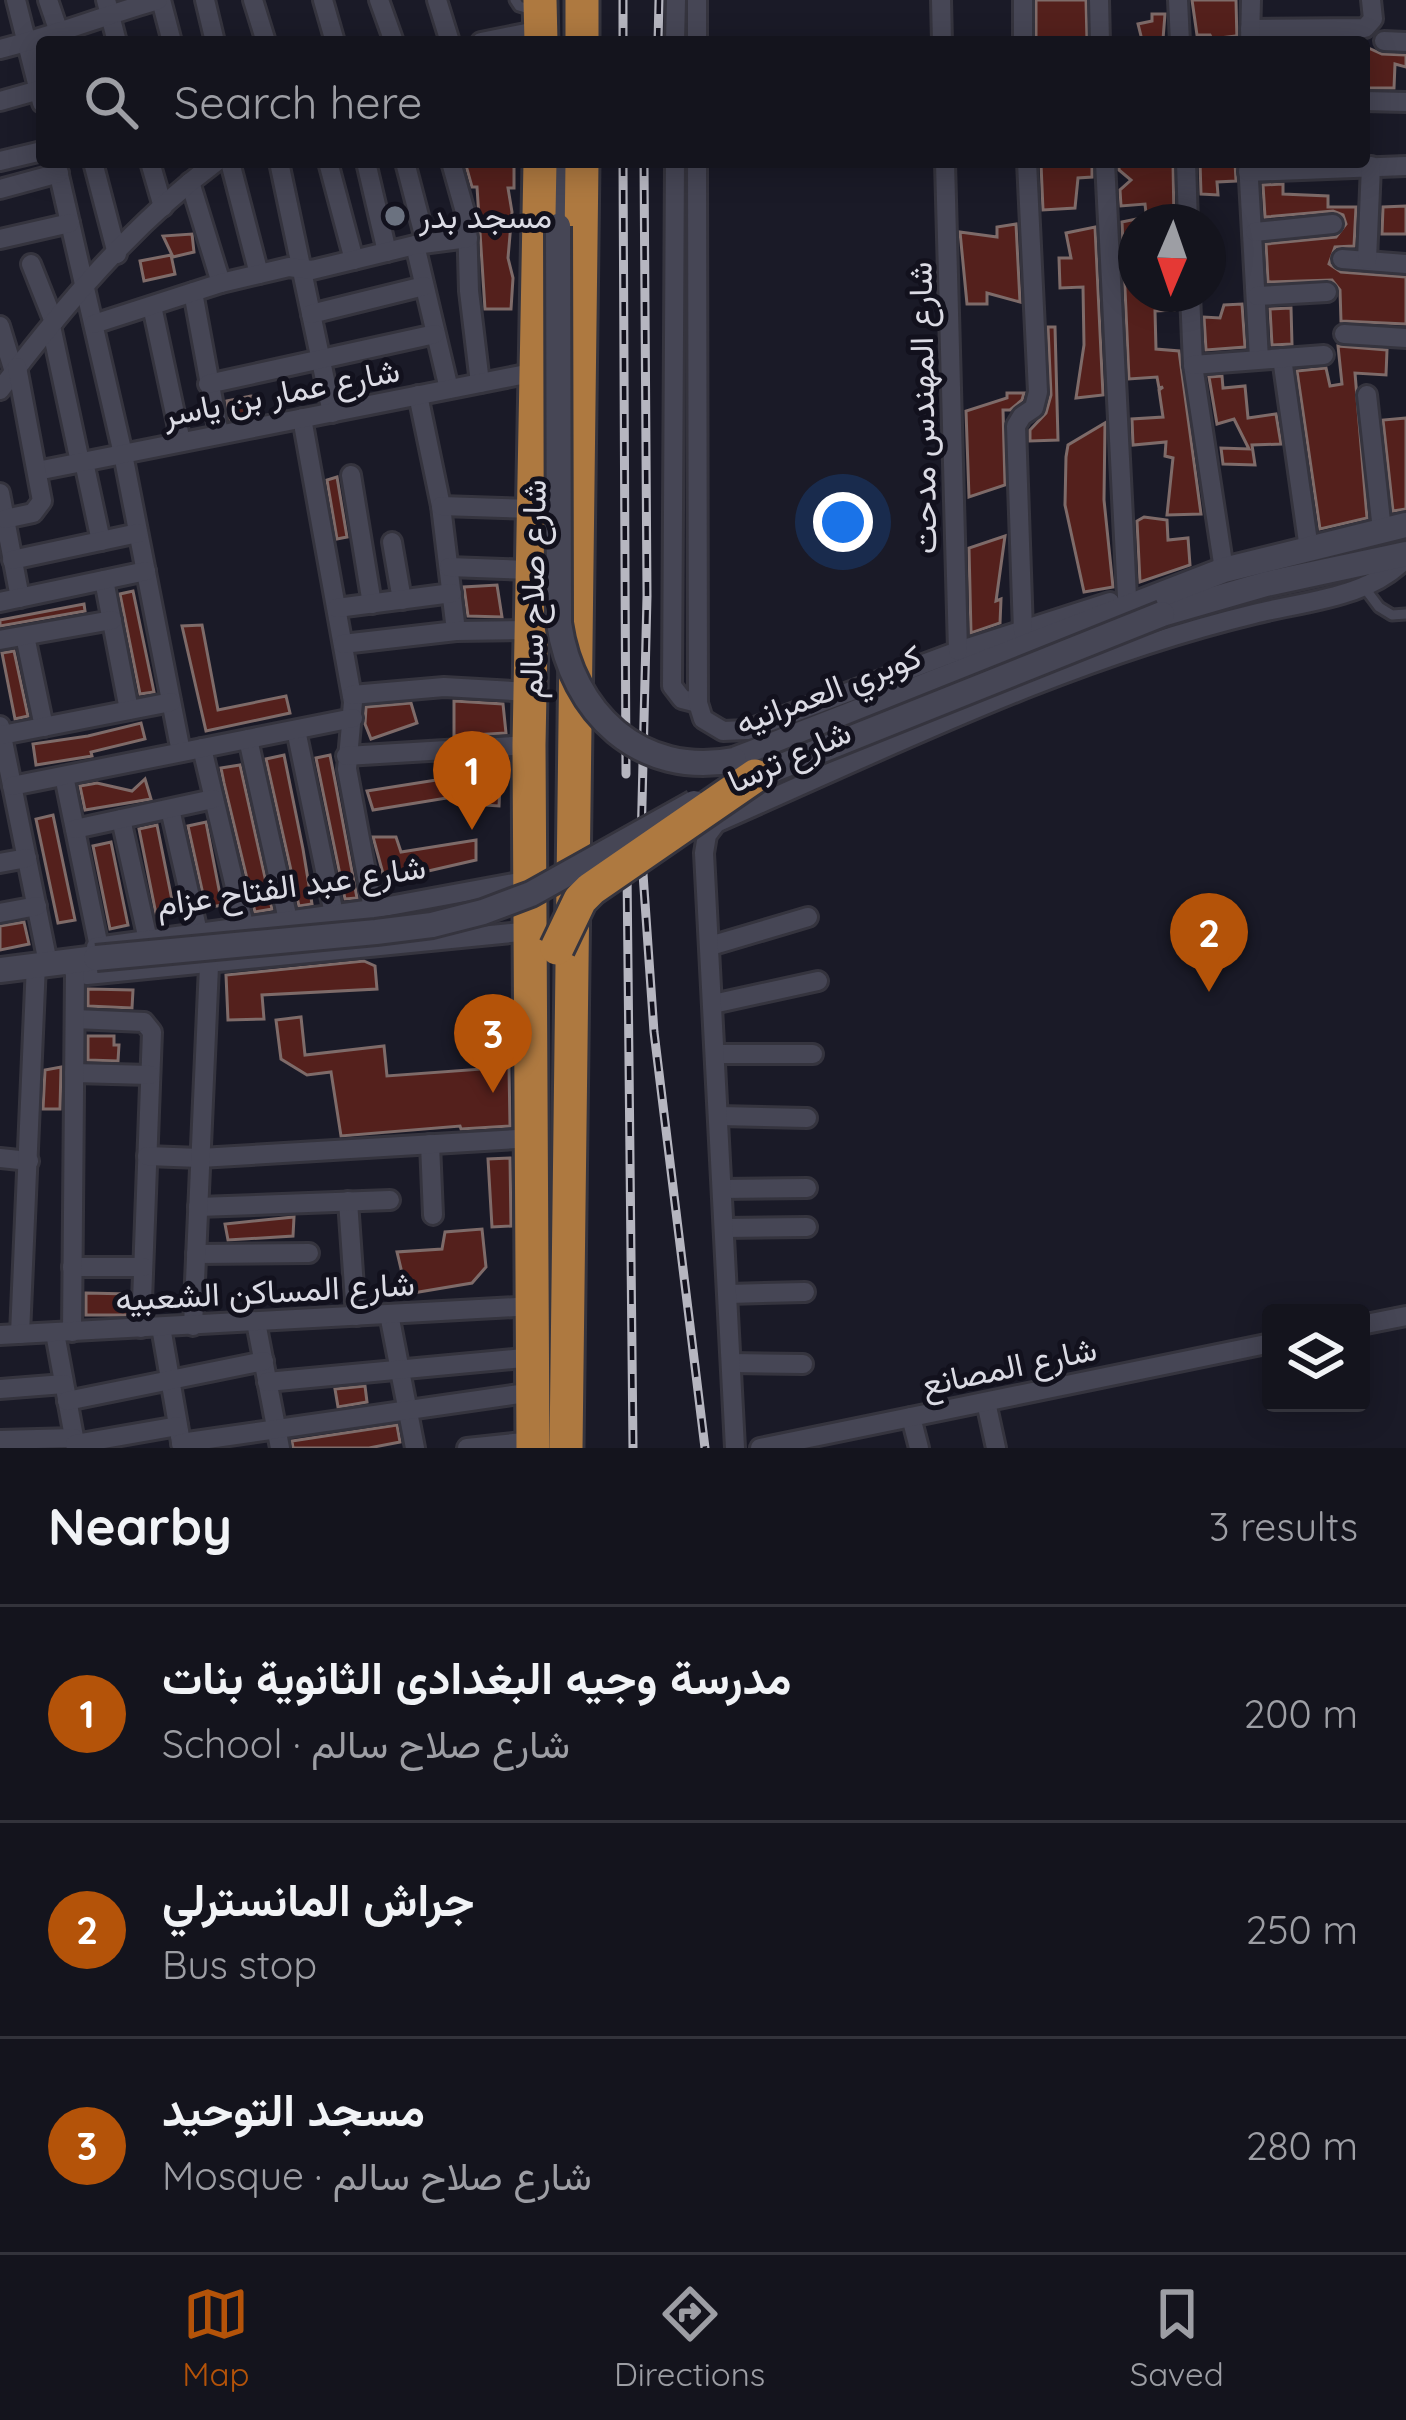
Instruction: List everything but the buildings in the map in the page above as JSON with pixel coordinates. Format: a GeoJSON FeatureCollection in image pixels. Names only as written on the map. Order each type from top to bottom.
{"type":"FeatureCollection","features":[{"type":"Feature","properties":{"kind":"highway"},"geometry":{"type":"LineString","coordinates":[[582,0],[582,36]]}},
{"type":"Feature","properties":{"kind":"highway","name":"شارع صلاح سالم"},"geometry":{"type":"LineString","coordinates":[[540,168],[529,745],[530,880],[544,939],[534,1138],[533,1392],[544,1446]]}},
{"type":"Feature","properties":{"kind":"highway","name":"شارع صلاح سالم"},"geometry":{"type":"LineString","coordinates":[[544,1446],[566,1377],[582,168]]}},
{"type":"Feature","properties":{"kind":"highway"},"geometry":{"type":"LineString","coordinates":[[530,692],[575,676]]}},
{"type":"Feature","properties":{"kind":"highway"},"geometry":{"type":"LineString","coordinates":[[530,692],[574,713]]}},
{"type":"Feature","properties":{"kind":"highway"},"geometry":{"type":"LineString","coordinates":[[566,1377],[554,1357],[551,1340],[553,991],[544,939],[591,889],[745,768]]}},
{"type":"Feature","properties":{"kind":"street"},"geometry":{"type":"LineString","coordinates":[[16,0],[36,82]]}},
{"type":"Feature","properties":{"kind":"street"},"geometry":{"type":"LineString","coordinates":[[48,0],[61,36]]}},
{"type":"Feature","properties":{"kind":"street"},"geometry":{"type":"LineString","coordinates":[[65,36],[108,7],[160,0],[170,36]]}},
{"type":"Feature","properties":{"kind":"street"},"geometry":{"type":"LineString","coordinates":[[205,0],[214,36]]}},
{"type":"Feature","properties":{"kind":"street"},"geometry":{"type":"LineString","coordinates":[[253,0],[264,36]]}},
{"type":"Feature","properties":{"kind":"street"},"geometry":{"type":"LineString","coordinates":[[323,0],[333,36]]}},
{"type":"Feature","properties":{"kind":"street"},"geometry":{"type":"LineString","coordinates":[[380,0],[392,36]]}},
{"type":"Feature","properties":{"kind":"street"},"geometry":{"type":"LineString","coordinates":[[437,0],[449,36]]}},
{"type":"Feature","properties":{"kind":"street"},"geometry":{"type":"LineString","coordinates":[[675,36],[676,0]]}},
{"type":"Feature","properties":{"kind":"street"},"geometry":{"type":"LineString","coordinates":[[697,0],[697,36]]}},
{"type":"Feature","properties":{"kind":"street"},"geometry":{"type":"LineString","coordinates":[[941,0],[942,36]]}},
{"type":"Feature","properties":{"kind":"street"},"geometry":{"type":"LineString","coordinates":[[1023,0],[1023,36]]}},
{"type":"Feature","properties":{"kind":"street"},"geometry":{"type":"LineString","coordinates":[[1099,0],[1100,36]]}},
{"type":"Feature","properties":{"kind":"street"},"geometry":{"type":"LineString","coordinates":[[1178,0],[1180,36]]}},
{"type":"Feature","properties":{"kind":"street"},"geometry":{"type":"LineString","coordinates":[[1251,0],[1250,35],[1365,28],[1371,23],[1371,0]]}},
{"type":"Feature","properties":{"kind":"street"},"geometry":{"type":"LineString","coordinates":[[494,36],[535,17]]}},
{"type":"Feature","properties":{"kind":"street"},"geometry":{"type":"LineString","coordinates":[[1384,41],[1406,42]]}},
{"type":"Feature","properties":{"kind":"street"},"geometry":{"type":"LineString","coordinates":[[0,49],[36,42]]}},
{"type":"Feature","properties":{"kind":"street"},"geometry":{"type":"LineString","coordinates":[[0,101],[36,97]]}},
{"type":"Feature","properties":{"kind":"street"},"geometry":{"type":"LineString","coordinates":[[1370,100],[1406,102]]}},
{"type":"Feature","properties":{"kind":"street"},"geometry":{"type":"LineString","coordinates":[[0,161],[36,152]]}},
{"type":"Feature","properties":{"kind":"street"},"geometry":{"type":"LineString","coordinates":[[1367,260],[1371,166],[1406,166]]}},
{"type":"Feature","properties":{"kind":"street"},"geometry":{"type":"LineString","coordinates":[[0,188],[58,168],[123,454],[181,752]]}},
{"type":"Feature","properties":{"kind":"street"},"geometry":{"type":"LineString","coordinates":[[95,168],[117,254]]}},
{"type":"Feature","properties":{"kind":"street"},"geometry":{"type":"LineString","coordinates":[[152,168],[163,207]]}},
{"type":"Feature","properties":{"kind":"street"},"geometry":{"type":"LineString","coordinates":[[232,168],[259,274]]}},
{"type":"Feature","properties":{"kind":"street"},"geometry":{"type":"LineString","coordinates":[[280,168],[332,412]]}},
{"type":"Feature","properties":{"kind":"street"},"geometry":{"type":"LineString","coordinates":[[330,168],[354,260]]}},
{"type":"Feature","properties":{"kind":"street"},"geometry":{"type":"LineString","coordinates":[[367,168],[387,252]]}},
{"type":"Feature","properties":{"kind":"street"},"geometry":{"type":"LineString","coordinates":[[406,168],[424,286],[448,389]]}},
{"type":"Feature","properties":{"kind":"street"},"geometry":{"type":"LineString","coordinates":[[453,168],[464,200],[480,383]]}},
{"type":"Feature","properties":{"kind":"street","name":"كوبري العمرانيه"},"geometry":{"type":"LineString","coordinates":[[560,168],[559,623],[579,691],[593,710],[634,745],[671,759],[745,768],[1162,614],[1266,584],[1406,556]]}},
{"type":"Feature","properties":{"kind":"street","name":"شارع ترسا"},"geometry":{"type":"LineString","coordinates":[[675,168],[672,686],[682,699],[698,703],[703,719],[723,731],[747,730],[958,652],[1127,597],[1394,528]]}},
{"type":"Feature","properties":{"kind":"street"},"geometry":{"type":"LineString","coordinates":[[697,168],[698,703]]}},
{"type":"Feature","properties":{"kind":"street","name":"شارع المهندس مدحت"},"geometry":{"type":"LineString","coordinates":[[945,168],[958,652]]}},
{"type":"Feature","properties":{"kind":"street"},"geometry":{"type":"LineString","coordinates":[[1023,631],[1016,426],[1034,408],[1038,392],[1027,168]]}},
{"type":"Feature","properties":{"kind":"street"},"geometry":{"type":"LineString","coordinates":[[1106,168],[1127,597]]}},
{"type":"Feature","properties":{"kind":"street"},"geometry":{"type":"LineString","coordinates":[[1186,168],[1187,204]]}},
{"type":"Feature","properties":{"kind":"street"},"geometry":{"type":"LineString","coordinates":[[1248,168],[1259,359]]}},
{"type":"Feature","properties":{"kind":"street"},"geometry":{"type":"LineString","coordinates":[[0,390],[84,286],[204,169]]}},
{"type":"Feature","properties":{"kind":"street"},"geometry":{"type":"LineString","coordinates":[[204,169],[220,283]]}},
{"type":"Feature","properties":{"kind":"street"},"geometry":{"type":"LineString","coordinates":[[0,239],[70,223]]}},
{"type":"Feature","properties":{"kind":"street"},"geometry":{"type":"LineString","coordinates":[[1255,232],[1333,224]]}},
{"type":"Feature","properties":{"kind":"street"},"geometry":{"type":"LineString","coordinates":[[94,324],[220,283],[293,266],[312,270],[420,244],[468,238]]}},
{"type":"Feature","properties":{"kind":"street"},"geometry":{"type":"LineString","coordinates":[[1342,259],[1406,264]]}},
{"type":"Feature","properties":{"kind":"street"},"geometry":{"type":"LineString","coordinates":[[31,264],[53,324],[100,542]]}},
{"type":"Feature","properties":{"kind":"street"},"geometry":{"type":"LineString","coordinates":[[311,314],[424,286]]}},
{"type":"Feature","properties":{"kind":"street"},"geometry":{"type":"LineString","coordinates":[[193,292],[219,434]]}},
{"type":"Feature","properties":{"kind":"street"},"geometry":{"type":"LineString","coordinates":[[1257,296],[1327,292]]}},
{"type":"Feature","properties":{"kind":"street"},"geometry":{"type":"LineString","coordinates":[[152,305],[181,442]]}},
{"type":"Feature","properties":{"kind":"street"},"geometry":{"type":"LineString","coordinates":[[1191,312],[1215,573]]}},
{"type":"Feature","properties":{"kind":"street"},"geometry":{"type":"LineString","coordinates":[[0,326],[16,369],[40,508],[5,518]]}},
{"type":"Feature","properties":{"kind":"street"},"geometry":{"type":"LineString","coordinates":[[208,384],[435,334]]}},
{"type":"Feature","properties":{"kind":"street"},"geometry":{"type":"LineString","coordinates":[[1344,334],[1406,338]]}},
{"type":"Feature","properties":{"kind":"street"},"geometry":{"type":"LineString","coordinates":[[1193,365],[1324,355]]}},
{"type":"Feature","properties":{"kind":"street"},"geometry":{"type":"LineString","coordinates":[[1282,358],[1309,549]]}},
{"type":"Feature","properties":{"kind":"street","name":"شارع عمار بن ياسر"},"geometry":{"type":"LineString","coordinates":[[37,471],[536,372]]}},
{"type":"Feature","properties":{"kind":"street"},"geometry":{"type":"LineString","coordinates":[[418,395],[441,506],[456,631]]}},
{"type":"Feature","properties":{"kind":"street"},"geometry":{"type":"LineString","coordinates":[[1367,395],[1394,528]]}},
{"type":"Feature","properties":{"kind":"street"},"geometry":{"type":"LineString","coordinates":[[302,418],[352,695],[346,756],[374,909]]}},
{"type":"Feature","properties":{"kind":"street"},"geometry":{"type":"LineString","coordinates":[[351,475],[372,604]]}},
{"type":"Feature","properties":{"kind":"street"},"geometry":{"type":"LineString","coordinates":[[0,493],[13,560],[10,600],[146,571]]}},
{"type":"Feature","properties":{"kind":"street"},"geometry":{"type":"LineString","coordinates":[[441,506],[533,509]]}},
{"type":"Feature","properties":{"kind":"street"},"geometry":{"type":"LineString","coordinates":[[13,560],[138,533]]}},
{"type":"Feature","properties":{"kind":"street"},"geometry":{"type":"LineString","coordinates":[[392,542],[402,600]]}},
{"type":"Feature","properties":{"kind":"street","name":"شارع ترسا"},"geometry":{"type":"LineString","coordinates":[[735,1448],[704,853],[707,835],[716,824],[1039,683],[1186,631],[1364,587],[1390,575],[1406,556]]}},
{"type":"Feature","properties":{"kind":"street"},"geometry":{"type":"LineString","coordinates":[[449,567],[532,570]]}},
{"type":"Feature","properties":{"kind":"street","name":"كوبري العمرانيه"},"geometry":{"type":"LineString","coordinates":[[70,961],[376,932],[483,912],[531,893],[745,768],[1215,573]]}},
{"type":"Feature","properties":{"kind":"street"},"geometry":{"type":"LineString","coordinates":[[104,580],[129,710]]}},
{"type":"Feature","properties":{"kind":"street"},"geometry":{"type":"LineString","coordinates":[[337,608],[452,593]]}},
{"type":"Feature","properties":{"kind":"street"},"geometry":{"type":"LineString","coordinates":[[0,640],[112,620]]}},
{"type":"Feature","properties":{"kind":"street"},"geometry":{"type":"LineString","coordinates":[[343,644],[456,631],[531,630]]}},
{"type":"Feature","properties":{"kind":"street"},"geometry":{"type":"LineString","coordinates":[[26,636],[44,727]]}},
{"type":"Feature","properties":{"kind":"street"},"geometry":{"type":"LineString","coordinates":[[352,695],[444,687],[530,692]]}},
{"type":"Feature","properties":{"kind":"street"},"geometry":{"type":"LineString","coordinates":[[10,1335],[28,1161],[70,961],[37,906],[1,731],[171,702]]}},
{"type":"Feature","properties":{"kind":"street"},"geometry":{"type":"LineString","coordinates":[[12,786],[352,718]]}},
{"type":"Feature","properties":{"kind":"street"},"geometry":{"type":"LineString","coordinates":[[296,730],[334,914]]}},
{"type":"Feature","properties":{"kind":"street"},"geometry":{"type":"LineString","coordinates":[[723,731],[725,760],[747,810]]}},
{"type":"Feature","properties":{"kind":"street"},"geometry":{"type":"LineString","coordinates":[[248,739],[288,920]]}},
{"type":"Feature","properties":{"kind":"street"},"geometry":{"type":"LineString","coordinates":[[346,756],[529,745]]}},
{"type":"Feature","properties":{"kind":"street"},"geometry":{"type":"LineString","coordinates":[[202,748],[244,925]]}},
{"type":"Feature","properties":{"kind":"street"},"geometry":{"type":"LineString","coordinates":[[64,776],[75,829],[70,961],[75,1019],[73,1267],[63,1332],[75,1444]]}},
{"type":"Feature","properties":{"kind":"street"},"geometry":{"type":"LineString","coordinates":[[75,829],[213,799]]}},
{"type":"Feature","properties":{"kind":"street"},"geometry":{"type":"LineString","coordinates":[[170,808],[198,932]]}},
{"type":"Feature","properties":{"kind":"street"},"geometry":{"type":"LineString","coordinates":[[121,819],[148,940]]}},
{"type":"Feature","properties":{"kind":"street"},"geometry":{"type":"LineString","coordinates":[[0,863],[27,858]]}},
{"type":"Feature","properties":{"kind":"street","name":"شارع عبد الفتاح عزام"},"geometry":{"type":"LineString","coordinates":[[0,970],[70,961],[148,940],[374,909],[530,880]]}},
{"type":"Feature","properties":{"kind":"street"},"geometry":{"type":"LineString","coordinates":[[0,913],[37,906]]}},
{"type":"Feature","properties":{"kind":"street"},"geometry":{"type":"LineString","coordinates":[[710,946],[808,917]]}},
{"type":"Feature","properties":{"kind":"street","name":"شارع عبد الفتاح عزام"},"geometry":{"type":"LineString","coordinates":[[70,961],[87,975],[544,939]]}},
{"type":"Feature","properties":{"kind":"street"},"geometry":{"type":"LineString","coordinates":[[193,1326],[209,966]]}},
{"type":"Feature","properties":{"kind":"street"},"geometry":{"type":"LineString","coordinates":[[713,1004],[818,981]]}},
{"type":"Feature","properties":{"kind":"street"},"geometry":{"type":"LineString","coordinates":[[75,1019],[144,1022],[152,1032],[143,1267],[151,1328],[170,1380],[180,1439]]}},
{"type":"Feature","properties":{"kind":"street"},"geometry":{"type":"LineString","coordinates":[[716,1054],[813,1054]]}},
{"type":"Feature","properties":{"kind":"street"},"geometry":{"type":"LineString","coordinates":[[74,1073],[150,1075]]}},
{"type":"Feature","properties":{"kind":"street"},"geometry":{"type":"LineString","coordinates":[[718,1115],[807,1118]]}},
{"type":"Feature","properties":{"kind":"street"},"geometry":{"type":"LineString","coordinates":[[147,1156],[200,1158],[534,1138]]}},
{"type":"Feature","properties":{"kind":"street"},"geometry":{"type":"LineString","coordinates":[[430,1144],[433,1215]]}},
{"type":"Feature","properties":{"kind":"street"},"geometry":{"type":"LineString","coordinates":[[0,1158],[28,1161]]}},
{"type":"Feature","properties":{"kind":"street"},"geometry":{"type":"LineString","coordinates":[[722,1189],[807,1188]]}},
{"type":"Feature","properties":{"kind":"street"},"geometry":{"type":"LineString","coordinates":[[198,1207],[390,1200]]}},
{"type":"Feature","properties":{"kind":"street"},"geometry":{"type":"LineString","coordinates":[[348,1202],[356,1316]]}},
{"type":"Feature","properties":{"kind":"street"},"geometry":{"type":"LineString","coordinates":[[724,1228],[807,1227]]}},
{"type":"Feature","properties":{"kind":"street"},"geometry":{"type":"LineString","coordinates":[[196,1254],[309,1253]]}},
{"type":"Feature","properties":{"kind":"street"},"geometry":{"type":"LineString","coordinates":[[73,1267],[143,1267]]}},
{"type":"Feature","properties":{"kind":"street"},"geometry":{"type":"LineString","coordinates":[[728,1294],[805,1292]]}},
{"type":"Feature","properties":{"kind":"street","name":"شارع المساكن الشعبيه"},"geometry":{"type":"LineString","coordinates":[[10,1335],[534,1306]]}},
{"type":"Feature","properties":{"kind":"street"},"geometry":{"type":"LineString","coordinates":[[389,1314],[415,1448]]}},
{"type":"Feature","properties":{"kind":"street"},"geometry":{"type":"LineString","coordinates":[[1370,1323],[1406,1316]]}},
{"type":"Feature","properties":{"kind":"street"},"geometry":{"type":"LineString","coordinates":[[256,1322],[278,1438]]}},
{"type":"Feature","properties":{"kind":"street","name":"شارع المصانع"},"geometry":{"type":"LineString","coordinates":[[760,1448],[1262,1345]]}},
{"type":"Feature","properties":{"kind":"street"},"geometry":{"type":"LineString","coordinates":[[267,1382],[534,1357]]}},
{"type":"Feature","properties":{"kind":"street"},"geometry":{"type":"LineString","coordinates":[[0,1389],[66,1392],[170,1380],[264,1361]]}},
{"type":"Feature","properties":{"kind":"street"},"geometry":{"type":"LineString","coordinates":[[731,1363],[803,1364]]}},
{"type":"Feature","properties":{"kind":"street"},"geometry":{"type":"LineString","coordinates":[[0,1440],[75,1444],[278,1438],[407,1408],[533,1392]]}},
{"type":"Feature","properties":{"kind":"street"},"geometry":{"type":"LineString","coordinates":[[986,1402],[996,1448]]}},
{"type":"Feature","properties":{"kind":"street"},"geometry":{"type":"LineString","coordinates":[[911,1417],[919,1448]]}},
{"type":"Feature","properties":{"kind":"street"},"geometry":{"type":"LineString","coordinates":[[467,1448],[544,1446]]}},
{"type":"Feature","properties":{"kind":"lane"},"geometry":{"type":"LineString","coordinates":[[1364,587],[1392,616],[1406,614]]}},
{"type":"Feature","properties":{"kind":"railway"},"geometry":{"type":"LineString","coordinates":[[623,0],[623,36]]}},
{"type":"Feature","properties":{"kind":"railway"},"geometry":{"type":"LineString","coordinates":[[658,36],[659,0]]}},
{"type":"Feature","properties":{"kind":"railway"},"geometry":{"type":"LineString","coordinates":[[623,168],[626,774]]}},
{"type":"Feature","properties":{"kind":"railway"},"geometry":{"type":"LineString","coordinates":[[644,168],[647,596],[641,845],[654,1032],[705,1448]]}},
{"type":"Feature","properties":{"kind":"railway"},"geometry":{"type":"LineString","coordinates":[[627,870],[633,1448]]}},
{"type":"Feature","properties":{"kind":"place","name":"مسجد بدر"},"geometry":{"type":"Point","coordinates":[395,216]}},
{"type":"Feature","properties":{"kind":"place","name":"مدرسة وجيه البغدادى الثانوية بنات"},"geometry":{"type":"Point","coordinates":[472,830]}},
{"type":"Feature","properties":{"kind":"place","name":"جراش المانسترلي"},"geometry":{"type":"Point","coordinates":[1209,992]}},
{"type":"Feature","properties":{"kind":"place","name":"مسجد التوحيد"},"geometry":{"type":"Point","coordinates":[493,1093]}}]}
